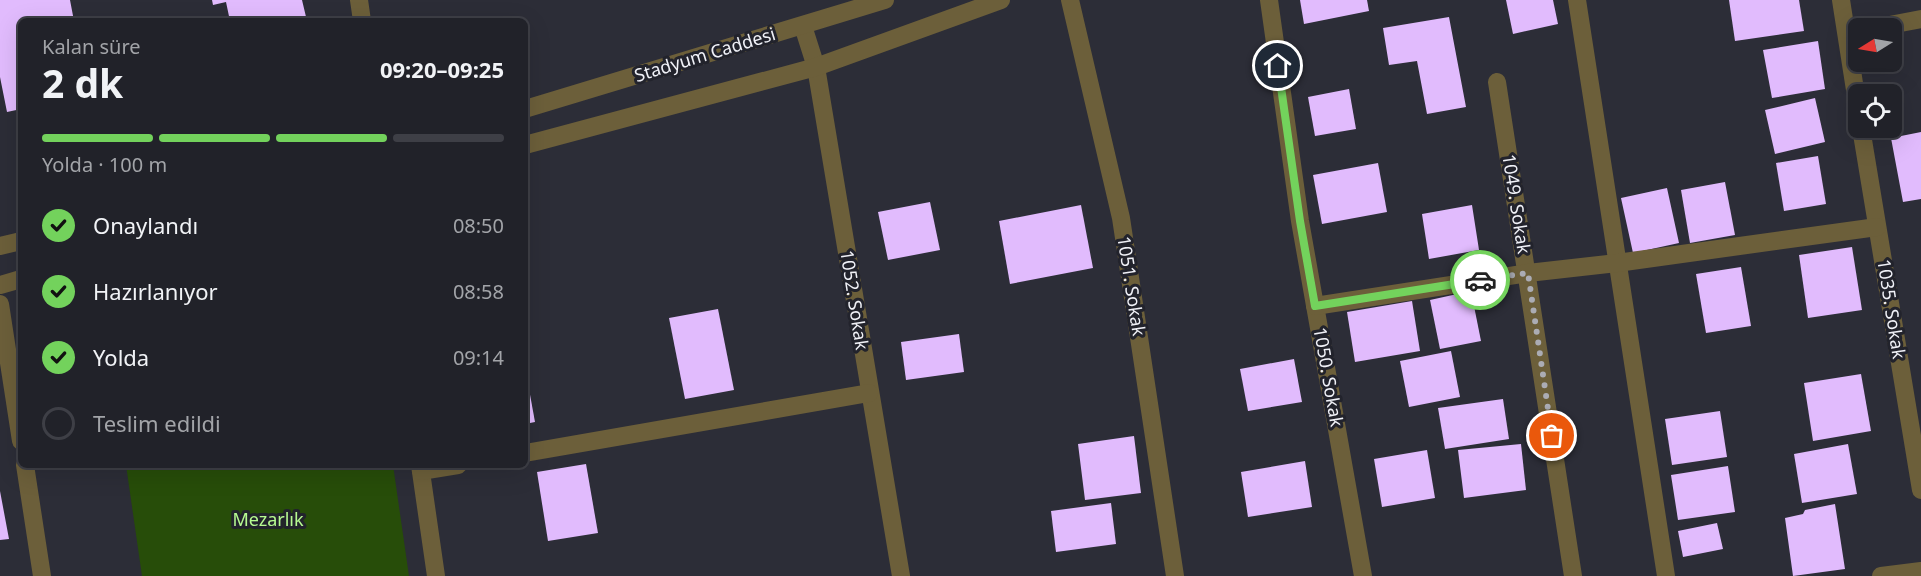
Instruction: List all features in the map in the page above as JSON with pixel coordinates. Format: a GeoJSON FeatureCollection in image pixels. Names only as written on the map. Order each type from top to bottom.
{"type":"FeatureCollection","features":[{"type":"Feature","properties":{"kind":"street"},"geometry":{"type":"LineString","coordinates":[[358,0],[361,18]]}},
{"type":"Feature","properties":{"kind":"street","name":"Stadyum Caddesi"},"geometry":{"type":"LineString","coordinates":[[528,108],[885,0]]}},
{"type":"Feature","properties":{"kind":"street"},"geometry":{"type":"LineString","coordinates":[[528,144],[816,67],[1001,0]]}},
{"type":"Feature","properties":{"kind":"street","name":"1051. Sokak"},"geometry":{"type":"LineString","coordinates":[[1070,0],[1121,218],[1175,576]]}},
{"type":"Feature","properties":{"kind":"street","name":"1050. Sokak"},"geometry":{"type":"LineString","coordinates":[[1269,0],[1300,221],[1363,576]]}},
{"type":"Feature","properties":{"kind":"street"},"geometry":{"type":"LineString","coordinates":[[1577,0],[1666,576]]}},
{"type":"Feature","properties":{"kind":"street"},"geometry":{"type":"LineString","coordinates":[[1841,0],[1848,21]]}},
{"type":"Feature","properties":{"kind":"street"},"geometry":{"type":"LineString","coordinates":[[1902,23],[1921,19]]}},
{"type":"Feature","properties":{"kind":"street","name":"1052. Sokak"},"geometry":{"type":"LineString","coordinates":[[803,26],[816,67],[901,576]]}},
{"type":"Feature","properties":{"kind":"street","name":"1049. Sokak"},"geometry":{"type":"LineString","coordinates":[[1497,82],[1573,576]]}},
{"type":"Feature","properties":{"kind":"street","name":"1035. Sokak"},"geometry":{"type":"LineString","coordinates":[[1864,138],[1921,490]]}},
{"type":"Feature","properties":{"kind":"street"},"geometry":{"type":"LineString","coordinates":[[1315,306],[1528,273],[1877,227]]}},
{"type":"Feature","properties":{"kind":"street"},"geometry":{"type":"LineString","coordinates":[[0,246],[18,242]]}},
{"type":"Feature","properties":{"kind":"street"},"geometry":{"type":"LineString","coordinates":[[0,285],[18,280]]}},
{"type":"Feature","properties":{"kind":"street"},"geometry":{"type":"LineString","coordinates":[[0,304],[18,421]]}},
{"type":"Feature","properties":{"kind":"street"},"geometry":{"type":"LineString","coordinates":[[528,452],[869,393]]}},
{"type":"Feature","properties":{"kind":"street"},"geometry":{"type":"LineString","coordinates":[[25,468],[42,576]]}},
{"type":"Feature","properties":{"kind":"street"},"geometry":{"type":"LineString","coordinates":[[420,468],[436,576]]}},
{"type":"Feature","properties":{"kind":"street"},"geometry":{"type":"LineString","coordinates":[[1881,576],[1921,571]]}},
{"type":"Feature","properties":{"kind":"green space","name":"Mezarlık"},"geometry":{"type":"Polygon","coordinates":[[[126,468],[393,468],[409,576],[142,576],[126,468]]]}},
{"type":"Feature","properties":{"kind":"building"},"geometry":{"type":"Polygon","coordinates":[[[0,0],[70,0],[73,18],[18,18],[18,110],[7,112],[0,77],[0,0]]]}},
{"type":"Feature","properties":{"kind":"building"},"geometry":{"type":"Polygon","coordinates":[[[212,0],[302,0],[306,18],[229,18],[226,2],[213,5],[212,0]]]}},
{"type":"Feature","properties":{"kind":"building"},"geometry":{"type":"Polygon","coordinates":[[[1300,0],[1367,0],[1369,11],[1304,24],[1300,0]]]}},
{"type":"Feature","properties":{"kind":"building"},"geometry":{"type":"Polygon","coordinates":[[[1506,0],[1553,0],[1558,24],[1513,34],[1506,0]]]}},
{"type":"Feature","properties":{"kind":"building"},"geometry":{"type":"Polygon","coordinates":[[[1729,0],[1799,0],[1804,31],[1735,41],[1729,0]]]}},
{"type":"Feature","properties":{"kind":"building"},"geometry":{"type":"Polygon","coordinates":[[[1449,17],[1466,107],[1427,114],[1417,61],[1389,65],[1383,28],[1449,17]]]}},
{"type":"Feature","properties":{"kind":"building"},"geometry":{"type":"Polygon","coordinates":[[[1818,41],[1825,89],[1772,98],[1763,50],[1818,41]]]}},
{"type":"Feature","properties":{"kind":"building"},"geometry":{"type":"Polygon","coordinates":[[[1349,89],[1356,129],[1315,136],[1308,97],[1349,89]]]}},
{"type":"Feature","properties":{"kind":"building"},"geometry":{"type":"Polygon","coordinates":[[[1815,98],[1825,142],[1775,154],[1765,110],[1815,98]]]}},
{"type":"Feature","properties":{"kind":"building"},"geometry":{"type":"Polygon","coordinates":[[[1921,132],[1921,199],[1903,202],[1891,138],[1902,138],[1902,136],[1921,132]]]}},
{"type":"Feature","properties":{"kind":"building"},"geometry":{"type":"Polygon","coordinates":[[[1818,156],[1826,204],[1784,211],[1776,163],[1818,156]]]}},
{"type":"Feature","properties":{"kind":"building"},"geometry":{"type":"Polygon","coordinates":[[[1378,163],[1387,212],[1322,224],[1313,175],[1378,163]]]}},
{"type":"Feature","properties":{"kind":"building"},"geometry":{"type":"Polygon","coordinates":[[[1725,182],[1735,235],[1690,243],[1681,190],[1725,182]]]}},
{"type":"Feature","properties":{"kind":"building"},"geometry":{"type":"Polygon","coordinates":[[[1667,188],[1679,243],[1633,253],[1621,198],[1667,188]]]}},
{"type":"Feature","properties":{"kind":"building"},"geometry":{"type":"Polygon","coordinates":[[[930,202],[940,250],[888,260],[878,212],[930,202]]]}},
{"type":"Feature","properties":{"kind":"building"},"geometry":{"type":"Polygon","coordinates":[[[1081,205],[1093,268],[1010,284],[999,221],[1081,205]]]}},
{"type":"Feature","properties":{"kind":"building"},"geometry":{"type":"Polygon","coordinates":[[[1472,205],[1479,250],[1429,259],[1422,214],[1472,205]]]}},
{"type":"Feature","properties":{"kind":"building"},"geometry":{"type":"Polygon","coordinates":[[[1852,247],[1862,310],[1808,318],[1799,255],[1852,247]]]}},
{"type":"Feature","properties":{"kind":"building"},"geometry":{"type":"Polygon","coordinates":[[[1741,267],[1751,326],[1706,333],[1696,274],[1741,267]]]}},
{"type":"Feature","properties":{"kind":"building"},"geometry":{"type":"Polygon","coordinates":[[[1471,291],[1481,341],[1440,349],[1430,300],[1471,291]]]}},
{"type":"Feature","properties":{"kind":"building"},"geometry":{"type":"Polygon","coordinates":[[[1412,301],[1420,351],[1355,362],[1347,312],[1412,301]]]}},
{"type":"Feature","properties":{"kind":"building"},"geometry":{"type":"Polygon","coordinates":[[[718,309],[734,390],[685,399],[669,318],[718,309]]]}},
{"type":"Feature","properties":{"kind":"building"},"geometry":{"type":"Polygon","coordinates":[[[959,334],[964,372],[906,380],[901,342],[959,334]]]}},
{"type":"Feature","properties":{"kind":"building"},"geometry":{"type":"Polygon","coordinates":[[[1451,351],[1460,397],[1409,407],[1400,361],[1451,351]]]}},
{"type":"Feature","properties":{"kind":"building"},"geometry":{"type":"Polygon","coordinates":[[[1294,359],[1302,402],[1248,411],[1240,369],[1294,359]]]}},
{"type":"Feature","properties":{"kind":"building"},"geometry":{"type":"Polygon","coordinates":[[[1861,374],[1871,431],[1813,441],[1804,383],[1861,374]]]}},
{"type":"Feature","properties":{"kind":"building"},"geometry":{"type":"Polygon","coordinates":[[[528,384],[535,422],[528,423],[528,384]]]}},
{"type":"Feature","properties":{"kind":"building"},"geometry":{"type":"Polygon","coordinates":[[[1503,399],[1509,439],[1445,449],[1438,408],[1503,399]]]}},
{"type":"Feature","properties":{"kind":"building"},"geometry":{"type":"Polygon","coordinates":[[[1720,411],[1727,457],[1672,465],[1665,419],[1720,411]]]}},
{"type":"Feature","properties":{"kind":"building"},"geometry":{"type":"Polygon","coordinates":[[[1134,436],[1141,493],[1085,500],[1078,444],[1134,436]]]}},
{"type":"Feature","properties":{"kind":"building"},"geometry":{"type":"Polygon","coordinates":[[[1521,444],[1526,490],[1464,498],[1458,450],[1521,444]]]}},
{"type":"Feature","properties":{"kind":"building"},"geometry":{"type":"Polygon","coordinates":[[[1848,444],[1857,494],[1802,503],[1794,454],[1848,444]]]}},
{"type":"Feature","properties":{"kind":"building"},"geometry":{"type":"Polygon","coordinates":[[[1427,450],[1435,498],[1382,507],[1374,459],[1427,450]]]}},
{"type":"Feature","properties":{"kind":"building"},"geometry":{"type":"Polygon","coordinates":[[[1305,461],[1312,507],[1248,517],[1241,472],[1305,461]]]}},
{"type":"Feature","properties":{"kind":"building"},"geometry":{"type":"Polygon","coordinates":[[[586,464],[598,533],[548,541],[537,472],[586,464]]]}},
{"type":"Feature","properties":{"kind":"building"},"geometry":{"type":"Polygon","coordinates":[[[1728,466],[1735,512],[1678,520],[1671,475],[1728,466]]]}},
{"type":"Feature","properties":{"kind":"building"},"geometry":{"type":"Polygon","coordinates":[[[0,491],[9,539],[0,540],[0,491]]]}},
{"type":"Feature","properties":{"kind":"building"},"geometry":{"type":"Polygon","coordinates":[[[1111,503],[1116,544],[1056,552],[1051,511],[1111,503]]]}},
{"type":"Feature","properties":{"kind":"building"},"geometry":{"type":"Polygon","coordinates":[[[1835,504],[1845,569],[1793,576],[1785,518],[1803,514],[1805,510],[1835,504]]]}},
{"type":"Feature","properties":{"kind":"building"},"geometry":{"type":"Polygon","coordinates":[[[1717,523],[1723,549],[1683,557],[1678,531],[1717,523]]]}},
{"type":"Feature","properties":{"kind":"way so far"},"geometry":{"type":"LineString","coordinates":[[1480,280],[1528,273],[1552,436]]}},
{"type":"Feature","properties":{"kind":"route"},"geometry":{"type":"LineString","coordinates":[[1278,66],[1300,221],[1315,306],[1480,280]]}}]}
